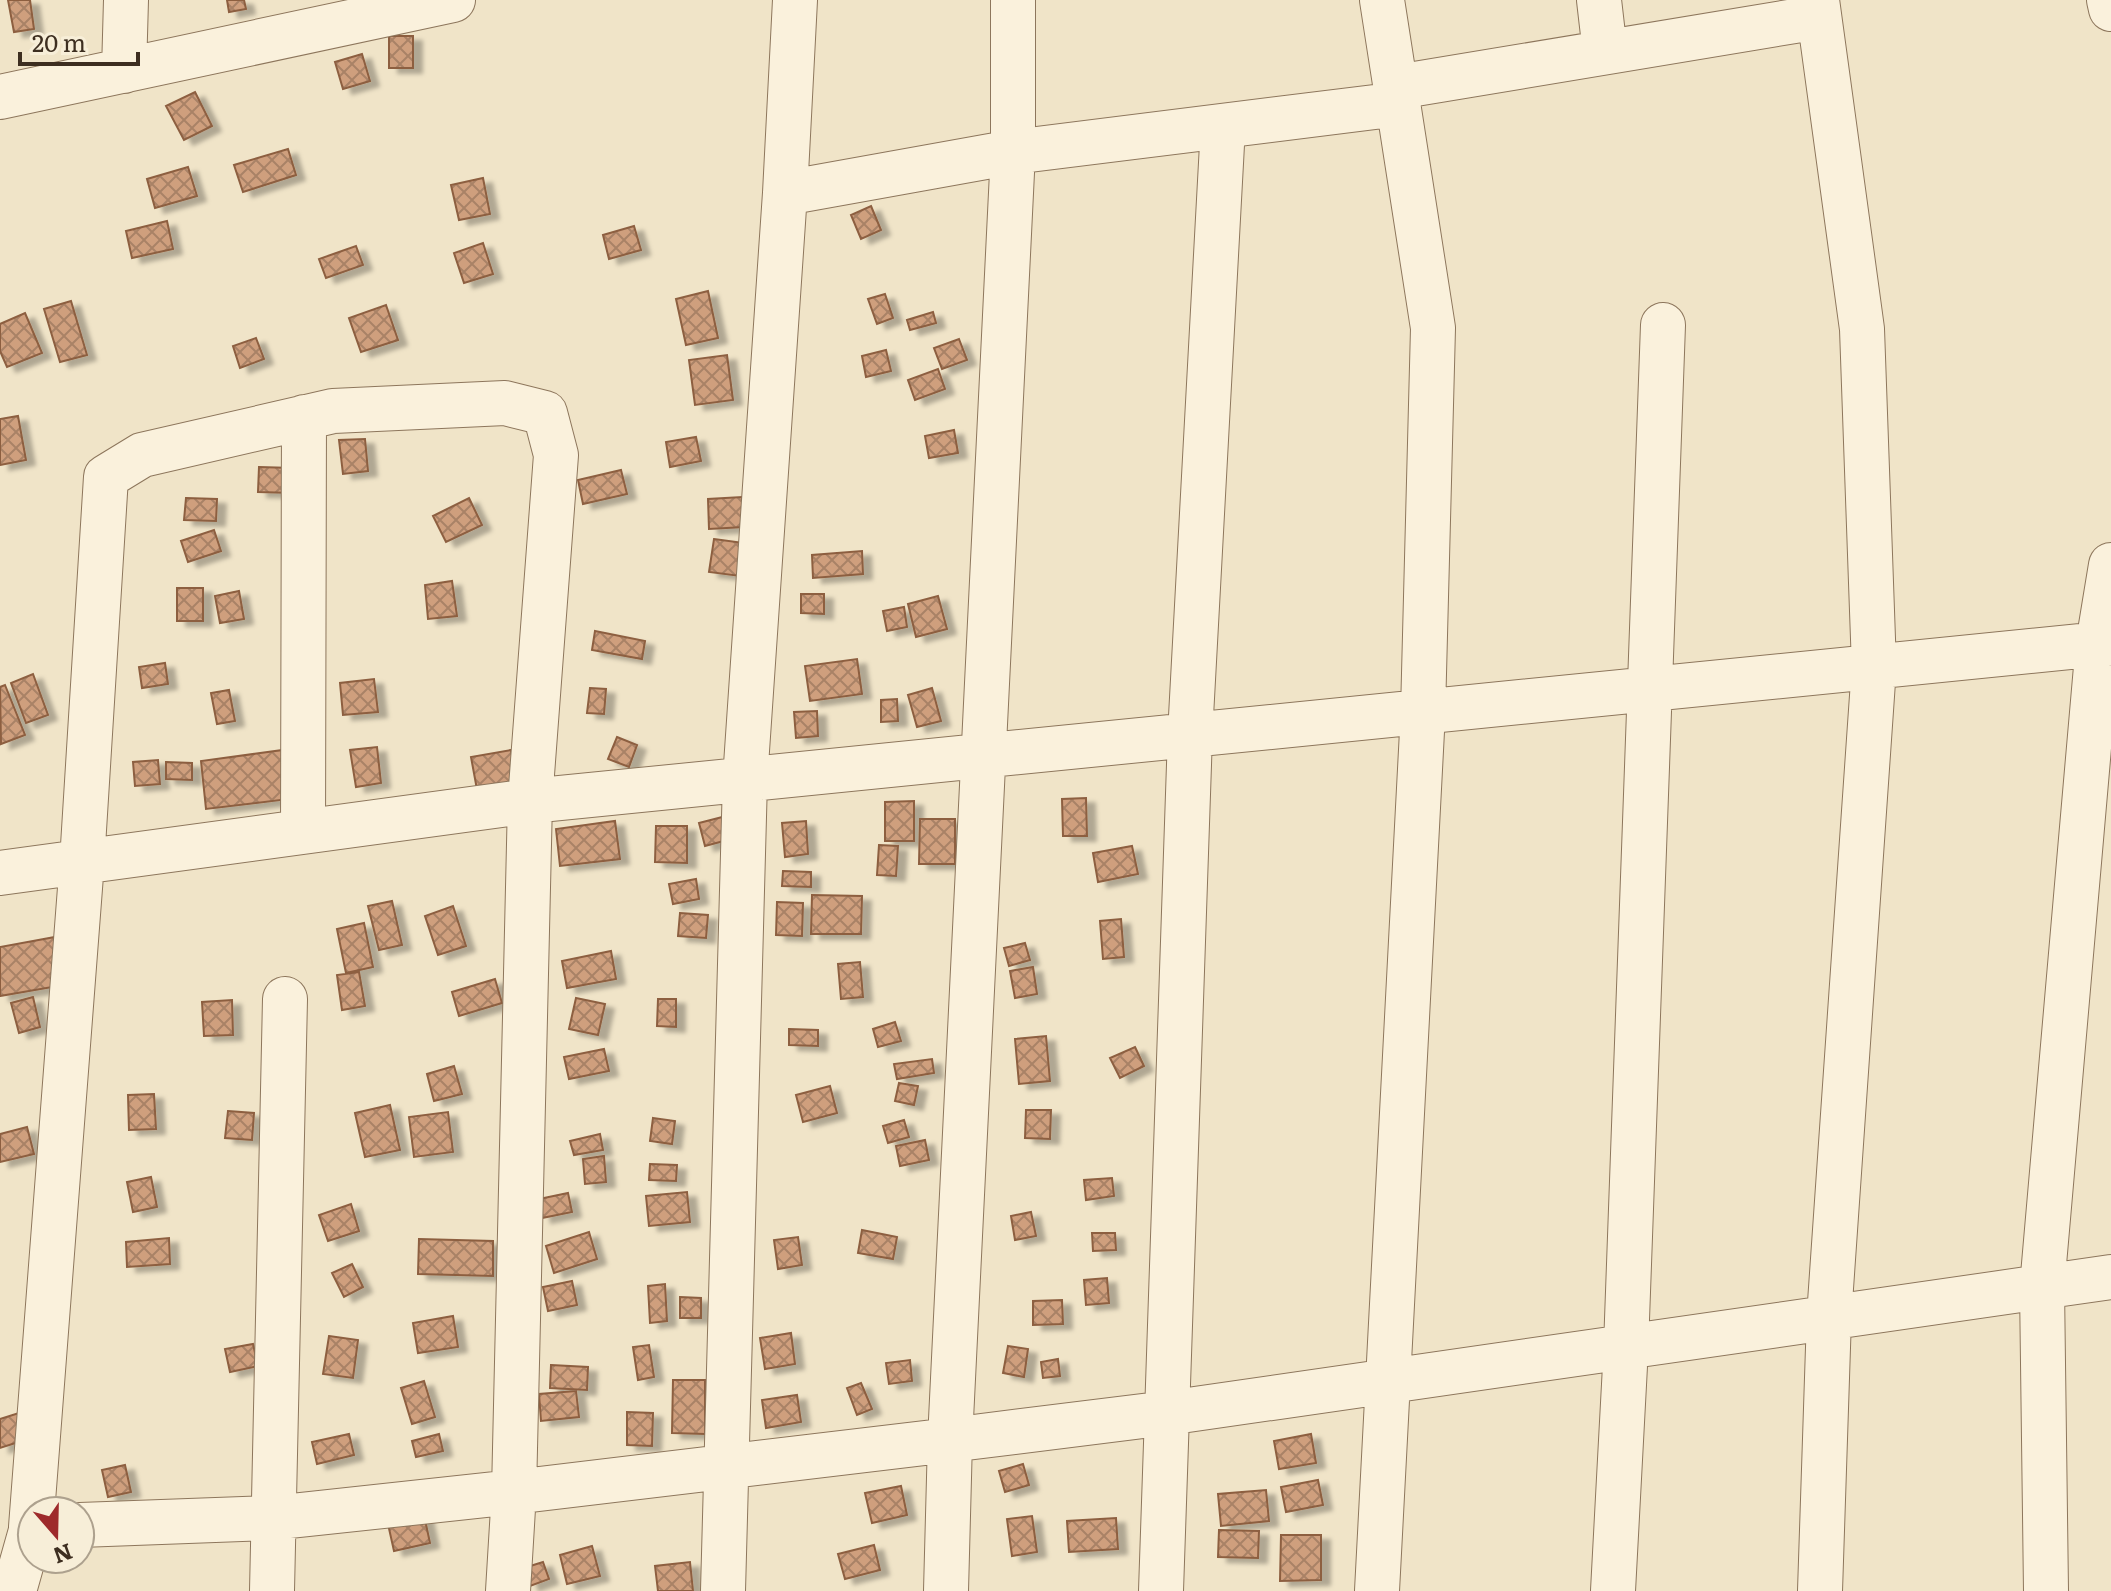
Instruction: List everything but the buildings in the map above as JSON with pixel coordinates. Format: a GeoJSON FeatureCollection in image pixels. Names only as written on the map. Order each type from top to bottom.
{"type":"FeatureCollection","features":[{"type":"Feature","properties":{"kind":"street"},"geometry":{"type":"LineString","coordinates":[[124,71],[126,0]]}},
{"type":"Feature","properties":{"kind":"street"},"geometry":{"type":"LineString","coordinates":[[0,97],[124,71],[345,12],[453,0]]}},
{"type":"Feature","properties":{"kind":"street"},"geometry":{"type":"LineString","coordinates":[[723,1591],[745,780],[795,0]]}},
{"type":"Feature","properties":{"kind":"street"},"geometry":{"type":"LineString","coordinates":[[946,1591],[950,1440],[1013,152],[1013,0]]}},
{"type":"Feature","properties":{"kind":"street"},"geometry":{"type":"LineString","coordinates":[[1377,1591],[1423,712],[1433,328],[1382,0]]}},
{"type":"Feature","properties":{"kind":"street"},"geometry":{"type":"LineString","coordinates":[[1599,0],[1605,52]]}},
{"type":"Feature","properties":{"kind":"street"},"geometry":{"type":"LineString","coordinates":[[2109,0],[2111,9]]}},
{"type":"Feature","properties":{"kind":"street"},"geometry":{"type":"LineString","coordinates":[[785,193],[1013,152],[1223,126],[1398,96],[1818,8],[1862,329],[1874,667],[1829,1317],[1820,1591]]}},
{"type":"Feature","properties":{"kind":"street"},"geometry":{"type":"LineString","coordinates":[[1161,1591],[1190,735],[1223,126]]}},
{"type":"Feature","properties":{"kind":"street"},"geometry":{"type":"LineString","coordinates":[[1613,1591],[1626,1347],[1663,325]]}},
{"type":"Feature","properties":{"kind":"street"},"geometry":{"type":"LineString","coordinates":[[33,1495],[82,862],[106,477],[142,455],[333,411],[505,403],[545,413],[556,455],[530,801],[514,1492],[508,1591]]}},
{"type":"Feature","properties":{"kind":"street"},"geometry":{"type":"LineString","coordinates":[[303,832],[304,417]]}},
{"type":"Feature","properties":{"kind":"street"},"geometry":{"type":"LineString","coordinates":[[2046,1591],[2042,1287],[2111,565]]}},
{"type":"Feature","properties":{"kind":"street"},"geometry":{"type":"LineString","coordinates":[[0,873],[530,801],[2104,644]]}},
{"type":"Feature","properties":{"kind":"street"},"geometry":{"type":"LineString","coordinates":[[272,1591],[285,999]]}},
{"type":"Feature","properties":{"kind":"street"},"geometry":{"type":"LineString","coordinates":[[96,1524],[272,1518],[950,1440],[1167,1413],[2111,1277]]}}]}
